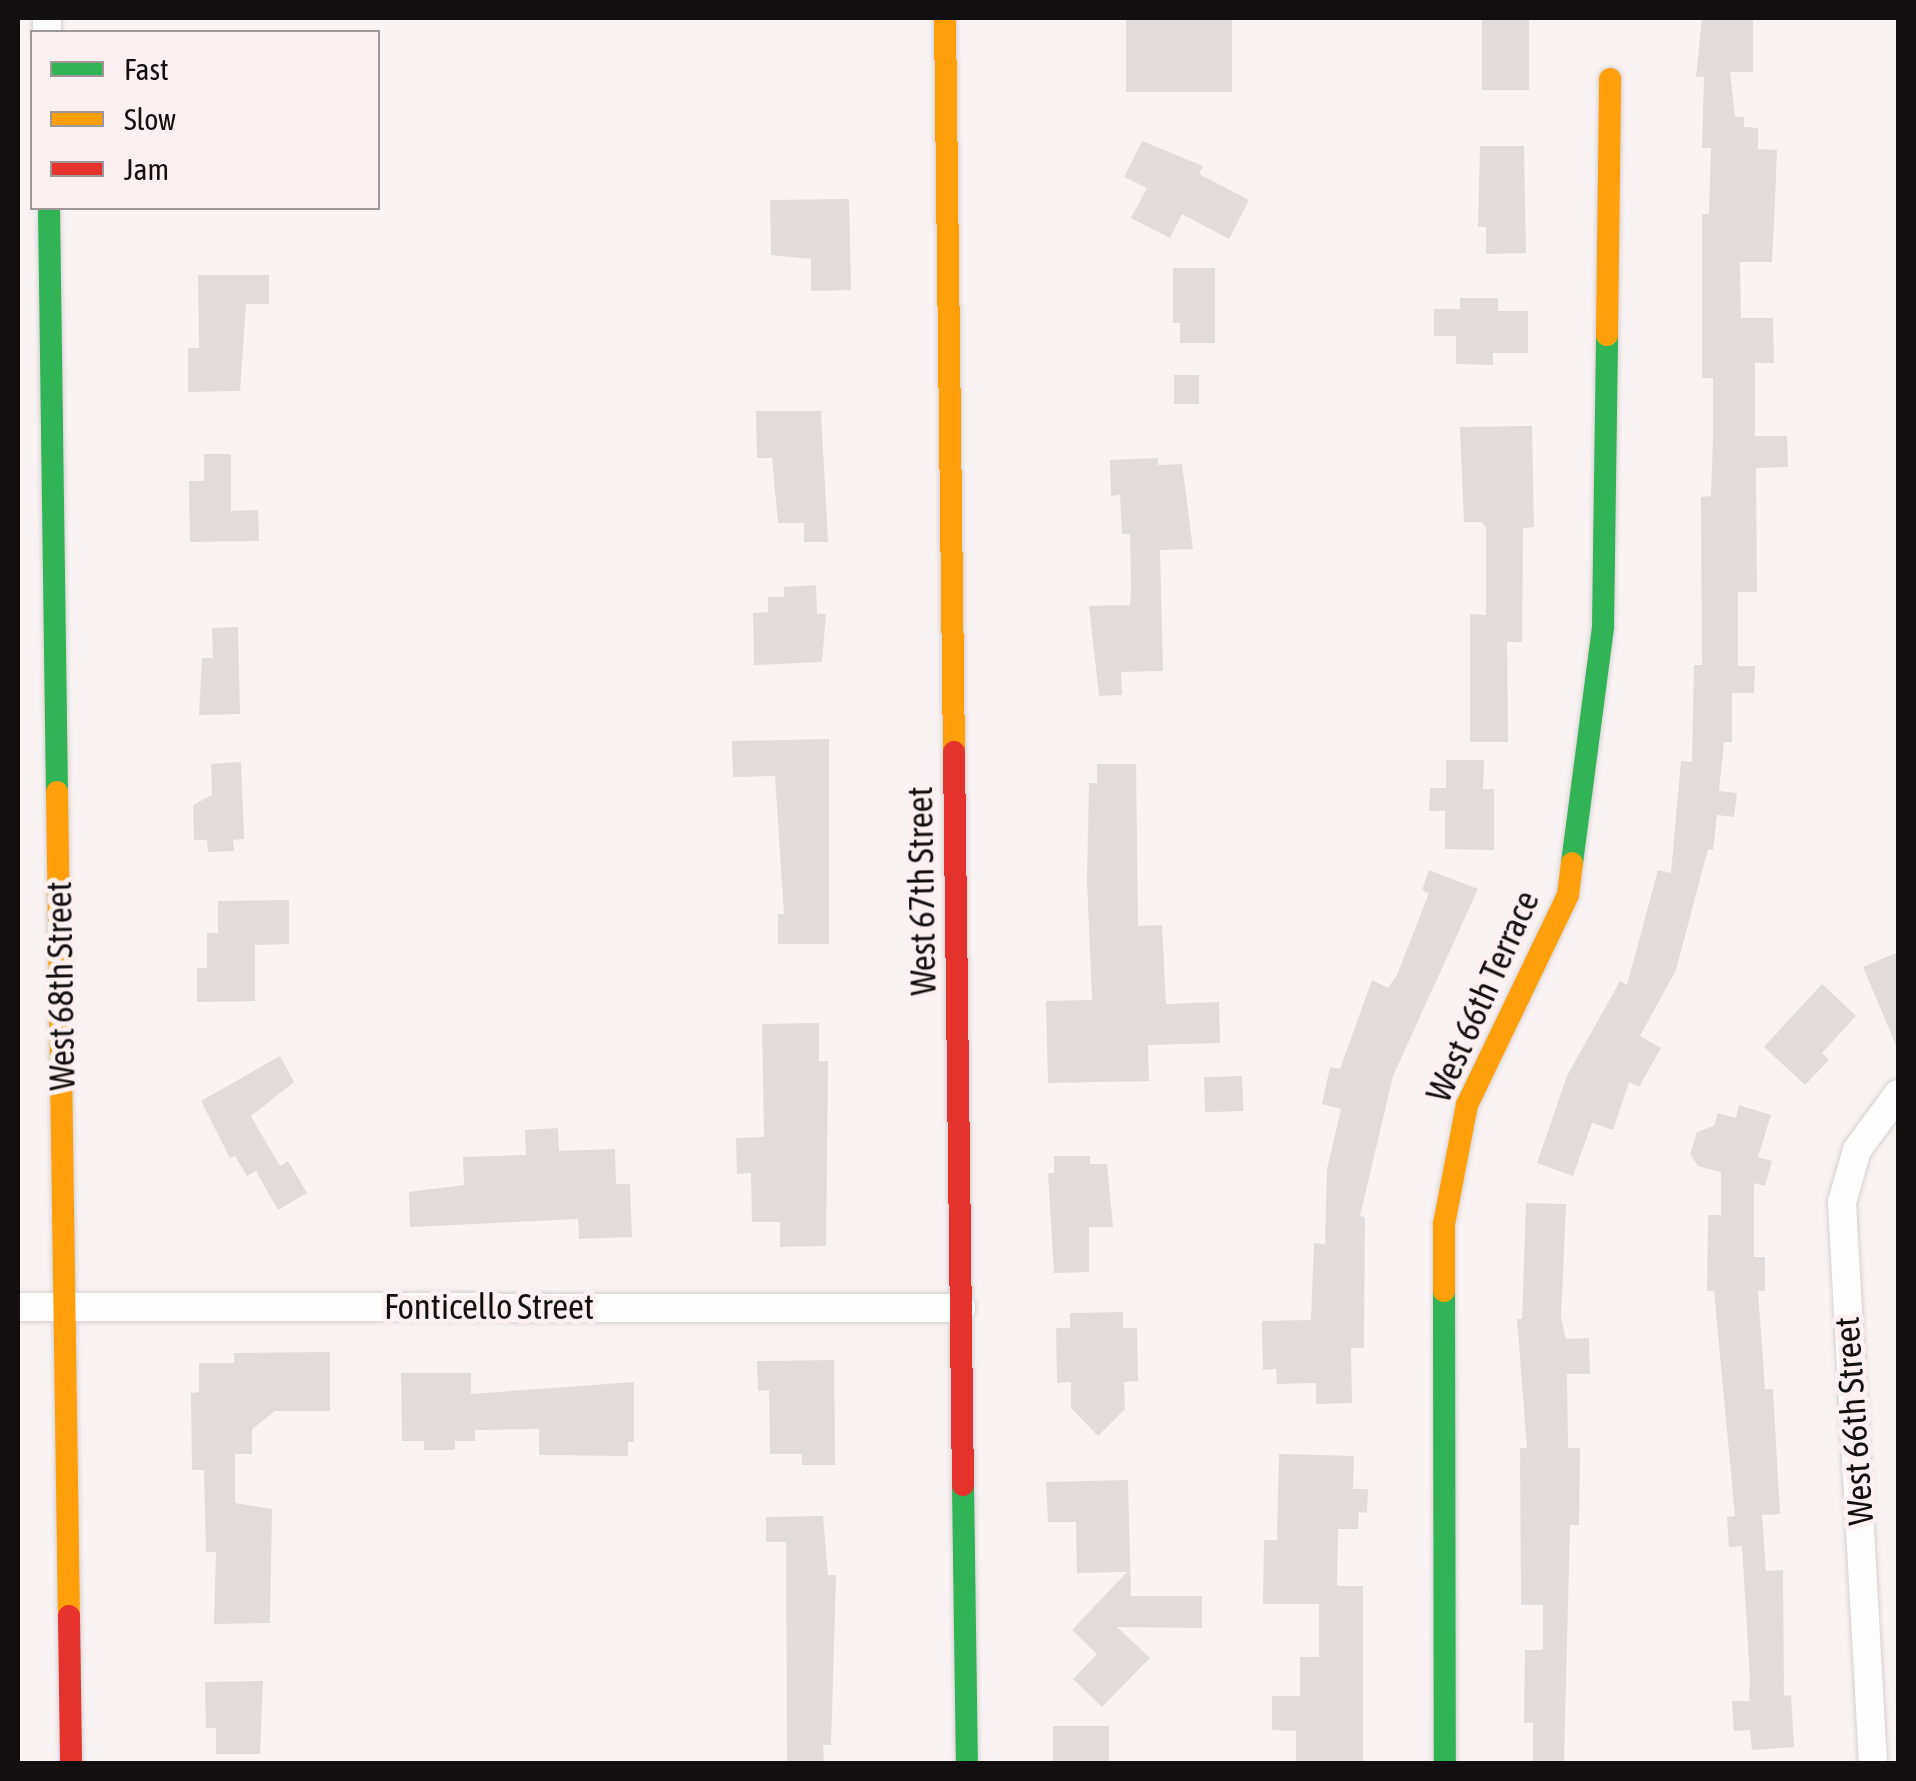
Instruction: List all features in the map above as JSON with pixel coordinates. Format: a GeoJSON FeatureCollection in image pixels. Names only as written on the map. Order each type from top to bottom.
{"type":"FeatureCollection","features":[{"type":"Feature","properties":{"kind":"street","name":"West 67th Street"},"geometry":{"type":"LineString","coordinates":[[945,18],[967,1764]]}},
{"type":"Feature","properties":{"kind":"street","name":"West 66th Terrace"},"geometry":{"type":"LineString","coordinates":[[1444,1764],[1444,1224],[1467,1105],[1568,895],[1603,626],[1610,79]]}},
{"type":"Feature","properties":{"kind":"street","name":"West 68th Street"},"geometry":{"type":"LineString","coordinates":[[49,210],[71,1764]]}},
{"type":"Feature","properties":{"kind":"street","name":"West 66th Street"},"geometry":{"type":"LineString","coordinates":[[1872,1764],[1842,1202],[1857,1150],[1898,1094]]}},
{"type":"Feature","properties":{"kind":"street","name":"Fonticello Street"},"geometry":{"type":"LineString","coordinates":[[18,1307],[961,1308]]}},
{"type":"Feature","properties":{"kind":"building"},"geometry":{"type":"Polygon","coordinates":[[[1126,18],[1232,18],[1232,92],[1126,92],[1126,18]]]}},
{"type":"Feature","properties":{"kind":"building"},"geometry":{"type":"Polygon","coordinates":[[[1482,18],[1529,18],[1529,90],[1482,90],[1482,18]]]}},
{"type":"Feature","properties":{"kind":"building"},"geometry":{"type":"Polygon","coordinates":[[[1702,18],[1753,18],[1753,72],[1730,72],[1735,117],[1744,117],[1744,127],[1758,128],[1758,149],[1777,150],[1775,201],[1772,262],[1740,262],[1741,318],[1773,318],[1774,363],[1755,363],[1755,436],[1787,436],[1788,467],[1756,468],[1757,592],[1738,592],[1738,666],[1755,666],[1754,693],[1732,693],[1732,742],[1724,742],[1719,791],[1737,793],[1734,817],[1717,815],[1713,850],[1708,849],[1676,970],[1640,1036],[1661,1048],[1639,1087],[1629,1082],[1613,1130],[1592,1123],[1573,1176],[1537,1163],[1567,1076],[1620,981],[1627,985],[1658,870],[1671,873],[1681,761],[1692,762],[1694,665],[1702,665],[1701,497],[1711,496],[1713,437],[1713,378],[1702,378],[1702,214],[1709,214],[1711,148],[1702,148],[1704,77],[1696,77],[1702,18]]]}},
{"type":"Feature","properties":{"kind":"building"},"geometry":{"type":"Polygon","coordinates":[[[1142,141],[1203,166],[1199,174],[1249,200],[1229,239],[1182,214],[1170,238],[1131,218],[1147,188],[1124,177],[1142,141]]]}},
{"type":"Feature","properties":{"kind":"building"},"geometry":{"type":"Polygon","coordinates":[[[1480,146],[1524,146],[1526,253],[1486,254],[1486,227],[1478,227],[1480,146]]]}},
{"type":"Feature","properties":{"kind":"building"},"geometry":{"type":"Polygon","coordinates":[[[849,199],[851,290],[811,291],[811,259],[771,255],[770,200],[849,199]]]}},
{"type":"Feature","properties":{"kind":"building"},"geometry":{"type":"Polygon","coordinates":[[[1173,268],[1215,268],[1215,343],[1180,343],[1180,323],[1173,323],[1173,268]]]}},
{"type":"Feature","properties":{"kind":"building"},"geometry":{"type":"Polygon","coordinates":[[[198,275],[269,275],[269,304],[246,304],[240,391],[188,392],[188,348],[199,348],[198,275]]]}},
{"type":"Feature","properties":{"kind":"building"},"geometry":{"type":"Polygon","coordinates":[[[1460,298],[1498,298],[1498,311],[1528,311],[1528,353],[1493,353],[1493,365],[1456,364],[1456,336],[1434,336],[1434,309],[1460,309],[1460,298]]]}},
{"type":"Feature","properties":{"kind":"building"},"geometry":{"type":"Polygon","coordinates":[[[1174,375],[1199,375],[1199,404],[1174,404],[1174,375]]]}},
{"type":"Feature","properties":{"kind":"building"},"geometry":{"type":"Polygon","coordinates":[[[756,411],[821,411],[828,542],[804,542],[804,523],[778,523],[772,458],[757,458],[756,411]]]}},
{"type":"Feature","properties":{"kind":"building"},"geometry":{"type":"Polygon","coordinates":[[[1532,426],[1534,527],[1523,528],[1522,642],[1507,642],[1508,742],[1470,742],[1470,614],[1486,615],[1486,528],[1482,522],[1464,522],[1460,427],[1532,426]]]}},
{"type":"Feature","properties":{"kind":"building"},"geometry":{"type":"Polygon","coordinates":[[[204,454],[231,454],[231,511],[258,510],[259,541],[190,542],[189,481],[204,481],[204,454]]]}},
{"type":"Feature","properties":{"kind":"building"},"geometry":{"type":"Polygon","coordinates":[[[1158,458],[1158,465],[1182,464],[1193,549],[1160,550],[1163,671],[1121,672],[1122,695],[1099,696],[1089,606],[1130,605],[1131,588],[1130,534],[1122,534],[1120,495],[1111,496],[1110,460],[1158,458]]]}},
{"type":"Feature","properties":{"kind":"building"},"geometry":{"type":"Polygon","coordinates":[[[816,585],[817,614],[826,614],[822,662],[754,665],[753,613],[768,612],[768,597],[784,597],[784,587],[816,585]]]}},
{"type":"Feature","properties":{"kind":"building"},"geometry":{"type":"Polygon","coordinates":[[[238,627],[240,714],[199,715],[202,658],[213,658],[212,628],[238,627]]]}},
{"type":"Feature","properties":{"kind":"building"},"geometry":{"type":"Polygon","coordinates":[[[829,739],[829,944],[778,944],[778,914],[784,914],[775,776],[733,777],[732,741],[829,739]]]}},
{"type":"Feature","properties":{"kind":"building"},"geometry":{"type":"Polygon","coordinates":[[[1446,760],[1484,760],[1483,789],[1494,789],[1494,850],[1445,849],[1445,811],[1429,811],[1430,788],[1446,788],[1446,760]]]}},
{"type":"Feature","properties":{"kind":"building"},"geometry":{"type":"Polygon","coordinates":[[[241,762],[244,839],[233,840],[234,851],[208,852],[207,840],[194,840],[193,805],[212,795],[211,764],[241,762]]]}},
{"type":"Feature","properties":{"kind":"building"},"geometry":{"type":"Polygon","coordinates":[[[1097,764],[1136,764],[1138,926],[1162,925],[1166,1004],[1219,1002],[1220,1043],[1148,1045],[1149,1081],[1048,1083],[1046,1001],[1092,1000],[1087,880],[1089,783],[1097,783],[1097,764]]]}},
{"type":"Feature","properties":{"kind":"building"},"geometry":{"type":"Polygon","coordinates":[[[1429,870],[1478,889],[1393,1076],[1360,1216],[1365,1217],[1364,1348],[1351,1348],[1352,1403],[1316,1404],[1316,1383],[1277,1384],[1276,1369],[1263,1370],[1262,1321],[1311,1320],[1314,1243],[1325,1244],[1327,1169],[1341,1109],[1322,1104],[1330,1067],[1340,1069],[1372,980],[1388,988],[1397,975],[1429,893],[1422,890],[1429,870]]]}},
{"type":"Feature","properties":{"kind":"building"},"geometry":{"type":"Polygon","coordinates":[[[289,900],[289,944],[255,945],[255,1001],[197,1002],[197,968],[207,968],[207,933],[218,933],[218,901],[289,900]]]}},
{"type":"Feature","properties":{"kind":"building"},"geometry":{"type":"Polygon","coordinates":[[[1898,952],[1898,1050],[1863,967],[1898,952]]]}},
{"type":"Feature","properties":{"kind":"building"},"geometry":{"type":"Polygon","coordinates":[[[1822,984],[1856,1016],[1822,1053],[1829,1060],[1805,1085],[1764,1047],[1822,984]]]}},
{"type":"Feature","properties":{"kind":"building"},"geometry":{"type":"Polygon","coordinates":[[[819,1023],[819,1061],[828,1061],[826,1246],[780,1247],[780,1222],[752,1222],[751,1173],[737,1174],[736,1138],[764,1137],[762,1024],[819,1023]]]}},
{"type":"Feature","properties":{"kind":"building"},"geometry":{"type":"Polygon","coordinates":[[[280,1056],[294,1082],[251,1116],[280,1166],[288,1161],[307,1193],[278,1210],[256,1171],[247,1176],[235,1156],[230,1158],[201,1101],[280,1056]]]}},
{"type":"Feature","properties":{"kind":"building"},"geometry":{"type":"Polygon","coordinates":[[[1242,1076],[1243,1111],[1205,1112],[1204,1077],[1242,1076]]]}},
{"type":"Feature","properties":{"kind":"building"},"geometry":{"type":"Polygon","coordinates":[[[1739,1105],[1771,1115],[1758,1157],[1772,1161],[1765,1186],[1754,1183],[1754,1257],[1765,1257],[1765,1291],[1758,1291],[1765,1389],[1773,1389],[1780,1514],[1762,1515],[1766,1571],[1783,1570],[1784,1696],[1791,1695],[1794,1747],[1752,1750],[1750,1730],[1734,1731],[1732,1701],[1749,1701],[1750,1679],[1742,1546],[1729,1547],[1727,1517],[1735,1516],[1714,1291],[1707,1291],[1708,1215],[1721,1215],[1721,1172],[1698,1166],[1690,1154],[1697,1132],[1714,1126],[1718,1113],[1736,1118],[1739,1105]]]}},
{"type":"Feature","properties":{"kind":"building"},"geometry":{"type":"Polygon","coordinates":[[[558,1128],[559,1151],[615,1149],[616,1184],[630,1184],[632,1237],[579,1239],[578,1219],[410,1227],[409,1192],[464,1185],[463,1157],[526,1155],[525,1130],[558,1128]]]}},
{"type":"Feature","properties":{"kind":"building"},"geometry":{"type":"Polygon","coordinates":[[[1054,1156],[1090,1156],[1090,1164],[1107,1164],[1113,1227],[1089,1227],[1089,1272],[1054,1273],[1048,1173],[1054,1173],[1054,1156]]]}},
{"type":"Feature","properties":{"kind":"building"},"geometry":{"type":"Polygon","coordinates":[[[1526,1203],[1566,1204],[1561,1318],[1566,1339],[1589,1338],[1590,1374],[1567,1374],[1568,1448],[1580,1448],[1579,1525],[1570,1525],[1564,1764],[1533,1764],[1533,1723],[1524,1723],[1525,1650],[1543,1650],[1543,1605],[1521,1605],[1520,1448],[1527,1448],[1517,1319],[1522,1319],[1526,1203]]]}},
{"type":"Feature","properties":{"kind":"building"},"geometry":{"type":"Polygon","coordinates":[[[1123,1312],[1123,1328],[1137,1328],[1138,1381],[1124,1382],[1125,1409],[1098,1436],[1071,1408],[1071,1382],[1057,1383],[1056,1328],[1070,1328],[1070,1313],[1123,1312]]]}},
{"type":"Feature","properties":{"kind":"building"},"geometry":{"type":"Polygon","coordinates":[[[330,1352],[330,1411],[275,1411],[252,1429],[252,1454],[235,1454],[235,1503],[272,1509],[270,1623],[214,1624],[216,1552],[206,1552],[204,1470],[192,1470],[191,1393],[199,1392],[199,1363],[234,1363],[234,1353],[330,1352]]]}},
{"type":"Feature","properties":{"kind":"building"},"geometry":{"type":"Polygon","coordinates":[[[834,1360],[835,1465],[802,1465],[802,1454],[770,1454],[769,1390],[758,1391],[757,1361],[834,1360]]]}},
{"type":"Feature","properties":{"kind":"building"},"geometry":{"type":"Polygon","coordinates":[[[401,1373],[471,1373],[471,1394],[634,1382],[634,1442],[628,1442],[628,1456],[539,1455],[539,1429],[475,1430],[475,1441],[455,1441],[455,1450],[424,1450],[424,1441],[402,1441],[401,1373]]]}},
{"type":"Feature","properties":{"kind":"building"},"geometry":{"type":"Polygon","coordinates":[[[1279,1454],[1354,1456],[1353,1489],[1368,1489],[1367,1513],[1359,1512],[1358,1529],[1338,1529],[1337,1586],[1363,1586],[1363,1764],[1296,1764],[1296,1731],[1272,1730],[1272,1696],[1300,1696],[1300,1657],[1319,1657],[1319,1604],[1263,1604],[1264,1540],[1277,1540],[1279,1454]]]}},
{"type":"Feature","properties":{"kind":"building"},"geometry":{"type":"Polygon","coordinates":[[[1128,1480],[1131,1596],[1202,1596],[1202,1628],[1117,1627],[1150,1658],[1102,1707],[1073,1679],[1097,1654],[1072,1630],[1127,1572],[1077,1573],[1076,1522],[1048,1522],[1046,1482],[1128,1480]]]}},
{"type":"Feature","properties":{"kind":"building"},"geometry":{"type":"Polygon","coordinates":[[[823,1516],[828,1575],[836,1575],[831,1745],[823,1745],[824,1764],[787,1764],[786,1542],[766,1542],[766,1517],[823,1516]]]}},
{"type":"Feature","properties":{"kind":"building"},"geometry":{"type":"Polygon","coordinates":[[[263,1681],[260,1754],[216,1754],[216,1728],[206,1728],[205,1682],[263,1681]]]}},
{"type":"Feature","properties":{"kind":"building"},"geometry":{"type":"Polygon","coordinates":[[[1053,1726],[1109,1726],[1109,1764],[1053,1764],[1053,1726]]]}},
{"type":"Feature","properties":{"kind":"traffic: fast"},"geometry":{"type":"LineString","coordinates":[[49,210],[57,792]]}},
{"type":"Feature","properties":{"kind":"traffic: fast"},"geometry":{"type":"LineString","coordinates":[[1572,863],[1603,626],[1607,335]]}},
{"type":"Feature","properties":{"kind":"traffic: fast"},"geometry":{"type":"LineString","coordinates":[[1444,1291],[1445,1764]]}},
{"type":"Feature","properties":{"kind":"traffic: fast"},"geometry":{"type":"LineString","coordinates":[[963,1485],[967,1764]]}},
{"type":"Feature","properties":{"kind":"traffic: slow"},"geometry":{"type":"LineString","coordinates":[[945,18],[954,752]]}},
{"type":"Feature","properties":{"kind":"traffic: slow"},"geometry":{"type":"LineString","coordinates":[[1607,335],[1610,79]]}},
{"type":"Feature","properties":{"kind":"traffic: slow"},"geometry":{"type":"LineString","coordinates":[[57,792],[69,1616]]}},
{"type":"Feature","properties":{"kind":"traffic: slow"},"geometry":{"type":"LineString","coordinates":[[1444,1291],[1444,1224],[1467,1105],[1568,895],[1572,863]]}},
{"type":"Feature","properties":{"kind":"traffic: jam"},"geometry":{"type":"LineString","coordinates":[[954,752],[963,1485]]}},
{"type":"Feature","properties":{"kind":"traffic: jam"},"geometry":{"type":"LineString","coordinates":[[69,1616],[71,1764]]}}]}
